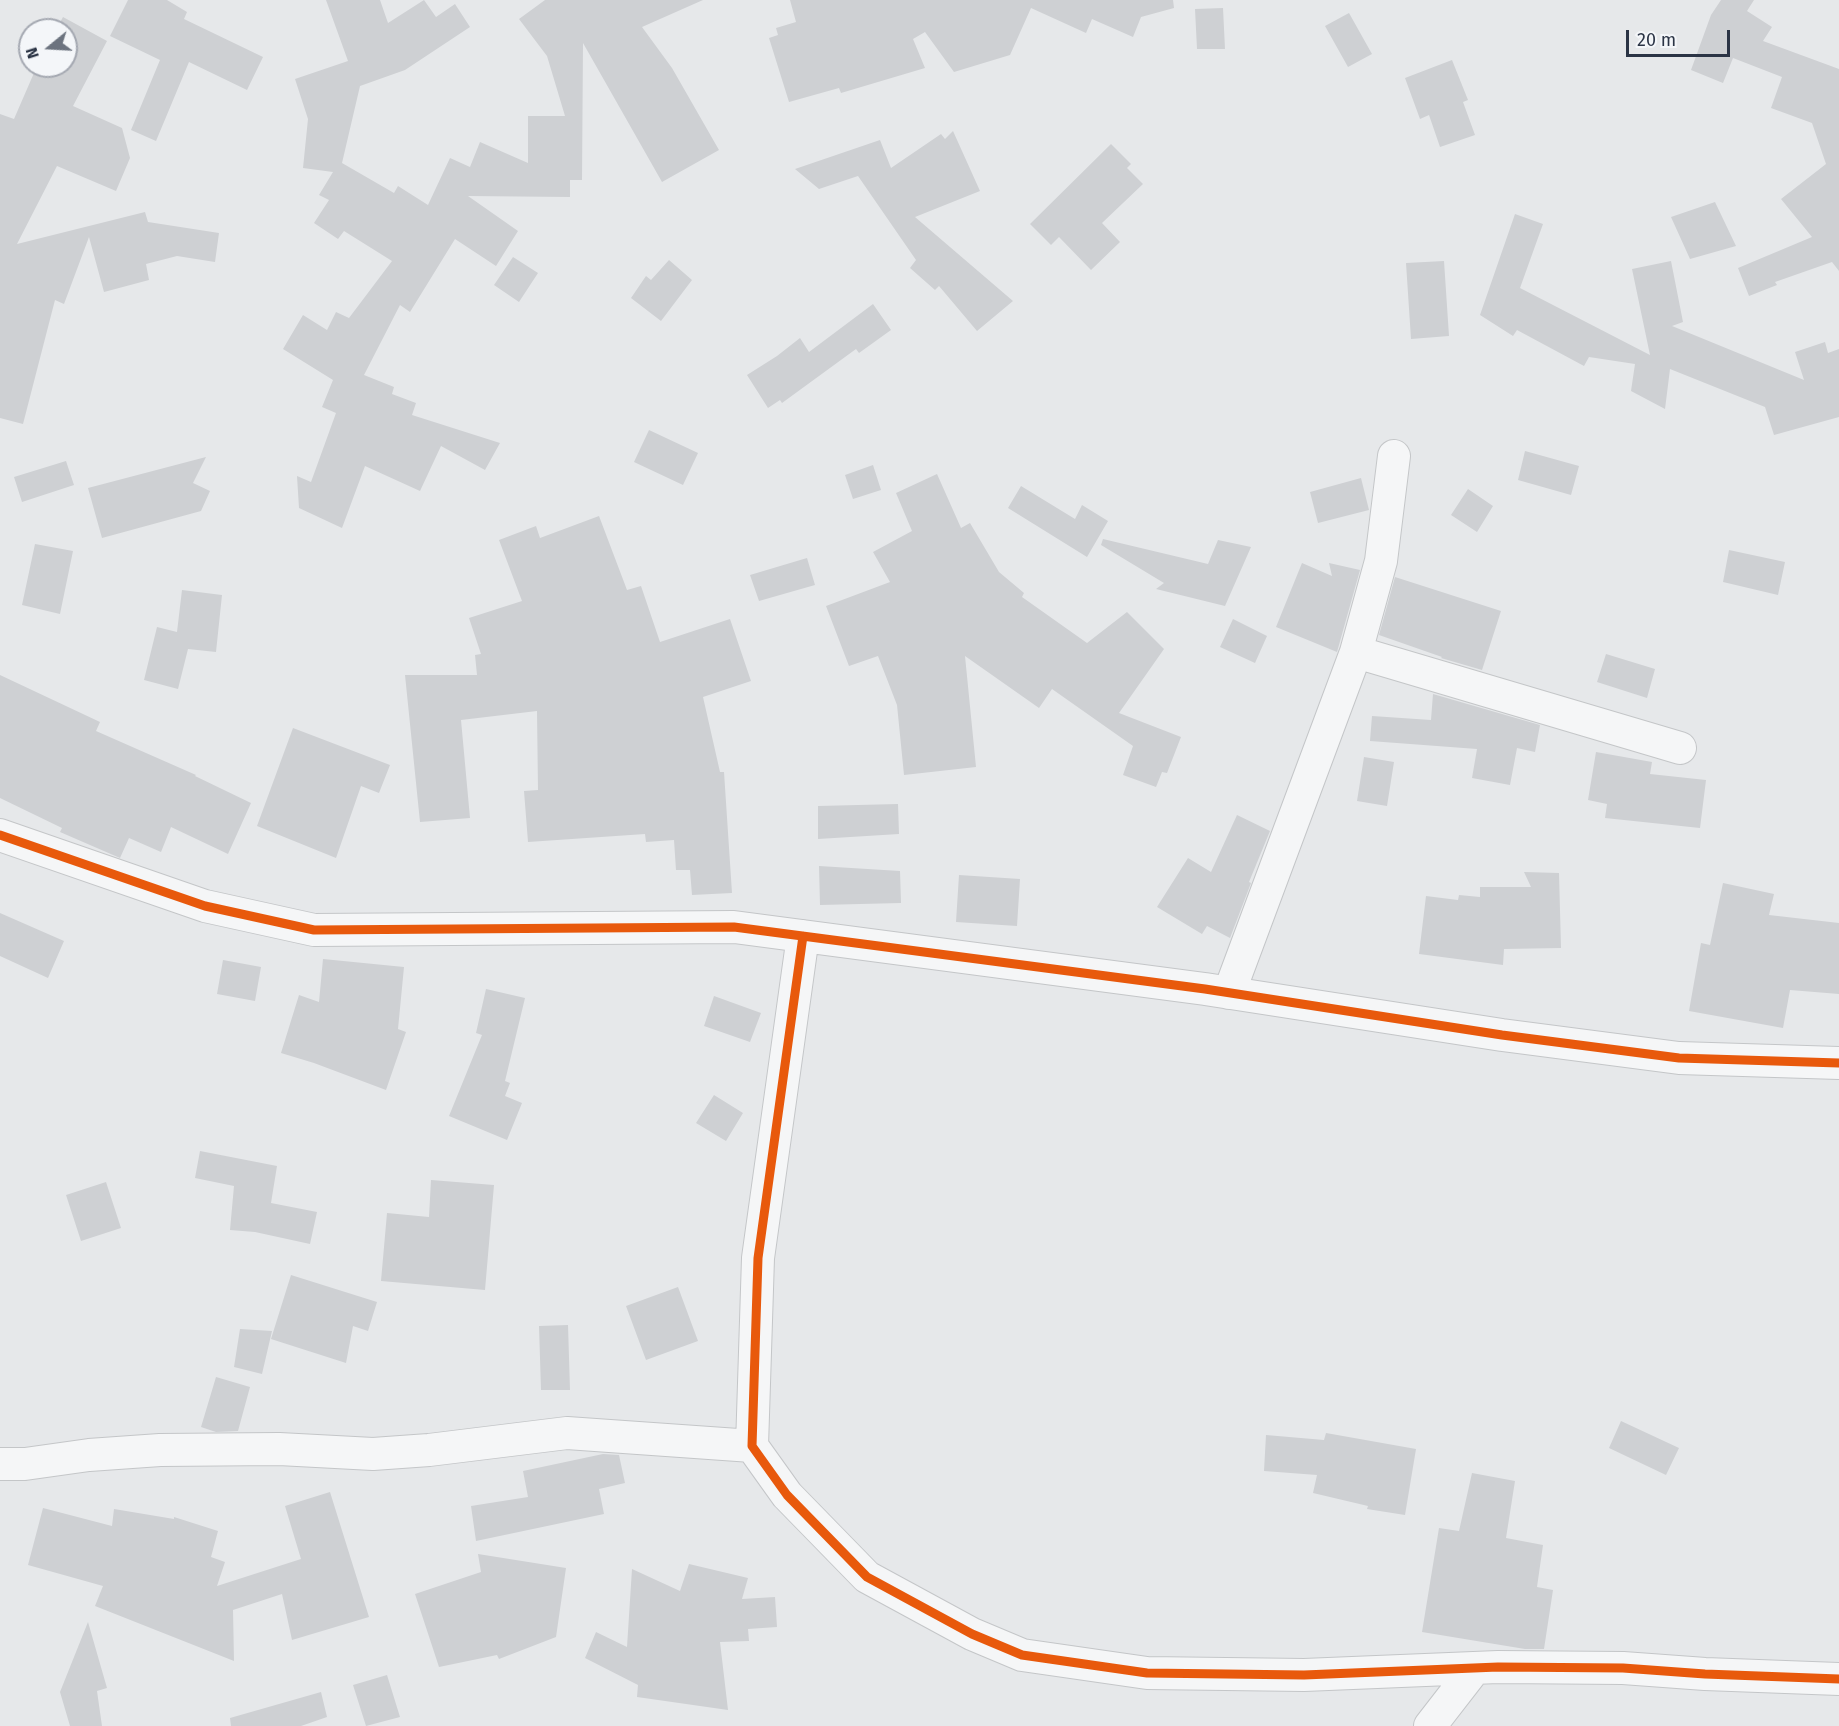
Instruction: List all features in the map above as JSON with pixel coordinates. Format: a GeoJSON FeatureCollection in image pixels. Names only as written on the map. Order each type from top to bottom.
{"type":"FeatureCollection","features":[{"type":"Feature","properties":{"kind":"street"},"geometry":{"type":"LineString","coordinates":[[1229,993],[1356,652],[1381,561],[1394,456]]}},
{"type":"Feature","properties":{"kind":"street"},"geometry":{"type":"LineString","coordinates":[[1356,652],[1680,748]]}},
{"type":"Feature","properties":{"kind":"street"},"geometry":{"type":"LineString","coordinates":[[0,835],[205,906],[314,930],[734,927],[1229,993],[1502,1035],[1679,1058],[1839,1063]]}},
{"type":"Feature","properties":{"kind":"street"},"geometry":{"type":"LineString","coordinates":[[803,936],[758,1258],[752,1446],[787,1495],[867,1577],[972,1634],[1022,1655],[1147,1673],[1304,1675],[1475,1668],[1623,1668],[1705,1674],[1839,1678]]}},
{"type":"Feature","properties":{"kind":"street"},"geometry":{"type":"LineString","coordinates":[[0,1464],[25,1464],[89,1455],[160,1450],[279,1449],[373,1454],[429,1450],[567,1433],[752,1446]]}},
{"type":"Feature","properties":{"kind":"street"},"geometry":{"type":"LineString","coordinates":[[1430,1726],[1475,1668]]}},
{"type":"Feature","properties":{"kind":"building"},"geometry":{"type":"Polygon","coordinates":[[[128,0],[167,0],[187,12],[184,19],[263,57],[247,90],[189,62],[156,141],[131,130],[160,60],[110,36],[128,0]]]}},
{"type":"Feature","properties":{"kind":"building"},"geometry":{"type":"Polygon","coordinates":[[[326,0],[380,0],[388,23],[424,0],[436,17],[455,4],[470,27],[405,70],[360,86],[342,163],[394,193],[398,186],[428,205],[450,158],[470,167],[480,142],[528,163],[528,116],[565,116],[547,56],[519,19],[545,0],[703,0],[642,27],[672,68],[719,150],[662,182],[583,43],[582,180],[570,180],[570,197],[468,196],[518,231],[496,266],[455,239],[410,312],[400,305],[364,375],[394,387],[392,394],[416,403],[412,415],[500,443],[485,470],[441,446],[420,491],[365,466],[342,528],[299,508],[297,476],[311,482],[336,413],[322,407],[333,380],[283,349],[303,315],[327,330],[336,312],[349,318],[392,261],[344,231],[338,239],[314,223],[329,200],[319,195],[333,172],[303,168],[308,119],[295,79],[348,61],[326,0]]]}},
{"type":"Feature","properties":{"kind":"building"},"geometry":{"type":"Polygon","coordinates":[[[790,0],[1173,0],[1174,8],[1141,17],[1133,37],[1092,19],[1086,33],[1031,8],[1010,55],[954,72],[925,32],[913,39],[925,68],[841,93],[839,88],[789,102],[769,38],[778,35],[776,28],[796,22],[790,0]]]}},
{"type":"Feature","properties":{"kind":"building"},"geometry":{"type":"Polygon","coordinates":[[[1721,0],[1754,0],[1747,11],[1772,27],[1763,41],[1839,69],[1839,271],[1832,262],[1775,282],[1777,285],[1749,296],[1738,268],[1812,237],[1781,199],[1826,164],[1812,123],[1771,108],[1782,77],[1733,58],[1723,83],[1691,70],[1711,15],[1721,0]]]}},
{"type":"Feature","properties":{"kind":"building"},"geometry":{"type":"Polygon","coordinates":[[[1223,8],[1225,49],[1197,49],[1195,9],[1223,8]]]}},
{"type":"Feature","properties":{"kind":"building"},"geometry":{"type":"Polygon","coordinates":[[[1349,13],[1372,54],[1348,67],[1325,26],[1349,13]]]}},
{"type":"Feature","properties":{"kind":"building"},"geometry":{"type":"Polygon","coordinates":[[[78,25],[107,41],[73,106],[122,128],[130,158],[116,191],[57,166],[17,244],[145,212],[148,222],[219,233],[215,262],[177,256],[146,264],[149,280],[104,292],[89,237],[64,304],[55,300],[23,424],[0,418],[0,114],[14,119],[32,78],[78,78],[78,25]]]}},
{"type":"Feature","properties":{"kind":"building"},"geometry":{"type":"Polygon","coordinates":[[[1452,60],[1468,100],[1463,102],[1475,135],[1440,147],[1429,115],[1420,119],[1405,78],[1452,60]]]}},
{"type":"Feature","properties":{"kind":"building"},"geometry":{"type":"Polygon","coordinates":[[[953,131],[980,191],[915,217],[1013,301],[977,331],[939,286],[935,290],[910,268],[916,260],[858,176],[819,189],[795,169],[880,140],[891,168],[941,134],[945,139],[953,131]]]}},
{"type":"Feature","properties":{"kind":"building"},"geometry":{"type":"Polygon","coordinates":[[[1111,144],[1131,164],[1127,168],[1143,184],[1102,223],[1120,242],[1091,270],[1059,237],[1051,245],[1030,224],[1111,144]]]}},
{"type":"Feature","properties":{"kind":"building"},"geometry":{"type":"Polygon","coordinates":[[[1715,202],[1736,246],[1690,259],[1671,217],[1715,202]]]}},
{"type":"Feature","properties":{"kind":"building"},"geometry":{"type":"Polygon","coordinates":[[[1515,214],[1543,224],[1520,288],[1650,355],[1632,269],[1671,261],[1683,322],[1672,326],[1804,380],[1795,352],[1825,342],[1828,353],[1839,349],[1839,417],[1774,435],[1765,407],[1670,369],[1665,409],[1631,391],[1635,364],[1589,357],[1584,366],[1517,330],[1513,336],[1480,315],[1515,214]]]}},
{"type":"Feature","properties":{"kind":"building"},"geometry":{"type":"Polygon","coordinates":[[[513,257],[538,273],[519,302],[494,285],[513,257]]]}},
{"type":"Feature","properties":{"kind":"building"},"geometry":{"type":"Polygon","coordinates":[[[669,260],[692,280],[661,321],[631,298],[646,276],[651,280],[669,260]]]}},
{"type":"Feature","properties":{"kind":"building"},"geometry":{"type":"Polygon","coordinates":[[[1444,261],[1449,336],[1411,339],[1406,263],[1444,261]]]}},
{"type":"Feature","properties":{"kind":"building"},"geometry":{"type":"Polygon","coordinates":[[[873,304],[891,330],[859,353],[856,349],[782,403],[780,400],[768,408],[747,375],[800,338],[809,352],[873,304]]]}},
{"type":"Feature","properties":{"kind":"building"},"geometry":{"type":"Polygon","coordinates":[[[649,430],[698,453],[683,485],[634,462],[649,430]]]}},
{"type":"Feature","properties":{"kind":"building"},"geometry":{"type":"Polygon","coordinates":[[[1525,451],[1579,466],[1571,495],[1518,480],[1525,451]]]}},
{"type":"Feature","properties":{"kind":"building"},"geometry":{"type":"Polygon","coordinates":[[[206,457],[193,483],[210,491],[201,511],[102,538],[88,488],[206,457]]]}},
{"type":"Feature","properties":{"kind":"building"},"geometry":{"type":"Polygon","coordinates":[[[66,461],[74,485],[22,502],[14,477],[66,461]]]}},
{"type":"Feature","properties":{"kind":"building"},"geometry":{"type":"Polygon","coordinates":[[[873,465],[881,490],[853,499],[845,475],[873,465]]]}},
{"type":"Feature","properties":{"kind":"building"},"geometry":{"type":"Polygon","coordinates":[[[937,474],[961,528],[970,523],[999,572],[1024,593],[1022,597],[1087,643],[1127,612],[1164,649],[1119,713],[1181,737],[1167,773],[1162,772],[1156,787],[1123,775],[1133,746],[1052,689],[1039,708],[965,656],[976,767],[904,775],[897,705],[878,656],[849,666],[826,606],[890,582],[873,552],[912,531],[896,493],[937,474]]]}},
{"type":"Feature","properties":{"kind":"building"},"geometry":{"type":"Polygon","coordinates":[[[1361,478],[1369,510],[1318,523],[1310,492],[1361,478]]]}},
{"type":"Feature","properties":{"kind":"building"},"geometry":{"type":"Polygon","coordinates":[[[1021,486],[1075,519],[1082,505],[1108,521],[1087,557],[1008,508],[1021,486]]]}},
{"type":"Feature","properties":{"kind":"building"},"geometry":{"type":"Polygon","coordinates":[[[1468,489],[1493,506],[1477,532],[1451,515],[1468,489]]]}},
{"type":"Feature","properties":{"kind":"building"},"geometry":{"type":"Polygon","coordinates":[[[599,516],[627,590],[641,586],[660,642],[730,619],[751,681],[703,697],[720,772],[724,772],[732,893],[692,895],[690,870],[676,870],[674,840],[646,842],[645,834],[528,842],[524,791],[538,790],[537,711],[461,720],[470,818],[420,822],[405,675],[477,675],[475,655],[481,654],[469,618],[522,601],[499,540],[536,526],[540,538],[599,516]]]}},
{"type":"Feature","properties":{"kind":"building"},"geometry":{"type":"Polygon","coordinates":[[[1103,539],[1208,564],[1218,540],[1251,547],[1225,606],[1156,589],[1164,583],[1101,545],[1103,539]]]}},
{"type":"Feature","properties":{"kind":"building"},"geometry":{"type":"Polygon","coordinates":[[[35,544],[73,551],[60,614],[22,605],[35,544]]]}},
{"type":"Feature","properties":{"kind":"building"},"geometry":{"type":"Polygon","coordinates":[[[1729,550],[1785,562],[1778,595],[1723,582],[1729,550]]]}},
{"type":"Feature","properties":{"kind":"building"},"geometry":{"type":"Polygon","coordinates":[[[807,558],[815,585],[759,601],[750,575],[807,558]]]}},
{"type":"Feature","properties":{"kind":"building"},"geometry":{"type":"Polygon","coordinates":[[[1302,563],[1332,576],[1329,563],[1360,570],[1337,652],[1276,627],[1302,563]]]}},
{"type":"Feature","properties":{"kind":"building"},"geometry":{"type":"Polygon","coordinates":[[[1395,577],[1501,611],[1482,670],[1441,658],[1379,635],[1395,577]]]}},
{"type":"Feature","properties":{"kind":"building"},"geometry":{"type":"Polygon","coordinates":[[[182,590],[222,595],[216,652],[188,649],[178,689],[144,680],[157,627],[177,632],[182,590]]]}},
{"type":"Feature","properties":{"kind":"building"},"geometry":{"type":"Polygon","coordinates":[[[1233,619],[1267,636],[1255,663],[1220,647],[1233,619]]]}},
{"type":"Feature","properties":{"kind":"building"},"geometry":{"type":"Polygon","coordinates":[[[1606,654],[1655,669],[1647,698],[1597,682],[1606,654]]]}},
{"type":"Feature","properties":{"kind":"building"},"geometry":{"type":"Polygon","coordinates":[[[0,675],[100,722],[96,731],[196,775],[251,803],[228,854],[171,827],[161,852],[129,838],[120,858],[60,832],[62,828],[0,798],[0,675]]]}},
{"type":"Feature","properties":{"kind":"building"},"geometry":{"type":"Polygon","coordinates":[[[1433,694],[1540,725],[1535,752],[1517,748],[1510,785],[1472,778],[1477,749],[1370,741],[1372,716],[1431,720],[1433,694]]]}},
{"type":"Feature","properties":{"kind":"building"},"geometry":{"type":"Polygon","coordinates":[[[293,728],[390,765],[379,793],[361,786],[336,858],[257,826],[293,728]]]}},
{"type":"Feature","properties":{"kind":"building"},"geometry":{"type":"Polygon","coordinates":[[[1596,752],[1652,762],[1650,774],[1706,780],[1700,828],[1605,818],[1607,804],[1588,800],[1596,752]]]}},
{"type":"Feature","properties":{"kind":"building"},"geometry":{"type":"Polygon","coordinates":[[[1364,757],[1394,762],[1387,806],[1357,801],[1364,757]]]}},
{"type":"Feature","properties":{"kind":"building"},"geometry":{"type":"Polygon","coordinates":[[[898,804],[899,834],[818,839],[818,806],[898,804]]]}},
{"type":"Feature","properties":{"kind":"building"},"geometry":{"type":"Polygon","coordinates":[[[1237,815],[1270,831],[1249,882],[1251,883],[1230,938],[1207,926],[1202,934],[1157,907],[1188,858],[1211,872],[1237,815]]]}},
{"type":"Feature","properties":{"kind":"building"},"geometry":{"type":"Polygon","coordinates":[[[819,866],[900,871],[901,903],[820,905],[819,866]]]}},
{"type":"Feature","properties":{"kind":"building"},"geometry":{"type":"Polygon","coordinates":[[[1524,872],[1559,873],[1561,948],[1504,949],[1503,965],[1419,954],[1426,896],[1458,900],[1459,895],[1480,897],[1480,887],[1531,887],[1524,872]]]}},
{"type":"Feature","properties":{"kind":"building"},"geometry":{"type":"Polygon","coordinates":[[[959,875],[1020,879],[1017,926],[956,922],[959,875]]]}},
{"type":"Feature","properties":{"kind":"building"},"geometry":{"type":"Polygon","coordinates":[[[1723,883],[1774,894],[1769,915],[1839,923],[1839,994],[1790,990],[1783,1028],[1689,1011],[1701,943],[1710,945],[1723,883]]]}},
{"type":"Feature","properties":{"kind":"building"},"geometry":{"type":"Polygon","coordinates":[[[0,913],[64,941],[48,978],[0,956],[0,913]]]}},
{"type":"Feature","properties":{"kind":"building"},"geometry":{"type":"Polygon","coordinates":[[[323,959],[404,967],[398,1029],[406,1032],[386,1090],[281,1053],[299,995],[319,1002],[323,959]]]}},
{"type":"Feature","properties":{"kind":"building"},"geometry":{"type":"Polygon","coordinates":[[[223,960],[261,967],[255,1001],[217,994],[223,960]]]}},
{"type":"Feature","properties":{"kind":"building"},"geometry":{"type":"Polygon","coordinates":[[[486,989],[525,998],[505,1081],[510,1083],[505,1096],[522,1103],[507,1140],[449,1116],[482,1035],[476,1033],[486,989]]]}},
{"type":"Feature","properties":{"kind":"building"},"geometry":{"type":"Polygon","coordinates":[[[714,996],[761,1013],[750,1042],[704,1026],[714,996]]]}},
{"type":"Feature","properties":{"kind":"building"},"geometry":{"type":"Polygon","coordinates":[[[714,1095],[743,1113],[726,1141],[696,1123],[714,1095]]]}},
{"type":"Feature","properties":{"kind":"building"},"geometry":{"type":"Polygon","coordinates":[[[200,1151],[277,1166],[271,1203],[317,1212],[310,1244],[255,1232],[230,1230],[234,1186],[195,1178],[200,1151]]]}},
{"type":"Feature","properties":{"kind":"building"},"geometry":{"type":"Polygon","coordinates":[[[431,1180],[494,1185],[485,1290],[381,1281],[387,1213],[429,1217],[431,1180]]]}},
{"type":"Feature","properties":{"kind":"building"},"geometry":{"type":"Polygon","coordinates":[[[106,1182],[121,1228],[81,1241],[66,1195],[106,1182]]]}},
{"type":"Feature","properties":{"kind":"building"},"geometry":{"type":"Polygon","coordinates":[[[291,1275],[377,1302],[368,1331],[353,1326],[346,1363],[271,1339],[291,1275]]]}},
{"type":"Feature","properties":{"kind":"building"},"geometry":{"type":"Polygon","coordinates":[[[678,1287],[698,1341],[646,1360],[626,1306],[678,1287]]]}},
{"type":"Feature","properties":{"kind":"building"},"geometry":{"type":"Polygon","coordinates":[[[568,1325],[570,1390],[541,1390],[539,1326],[568,1325]]]}},
{"type":"Feature","properties":{"kind":"building"},"geometry":{"type":"Polygon","coordinates":[[[240,1329],[272,1331],[262,1374],[234,1367],[240,1329]]]}},
{"type":"Feature","properties":{"kind":"building"},"geometry":{"type":"Polygon","coordinates":[[[216,1377],[250,1387],[238,1431],[216,1432],[201,1427],[216,1377]]]}},
{"type":"Feature","properties":{"kind":"building"},"geometry":{"type":"Polygon","coordinates":[[[1621,1421],[1679,1448],[1666,1475],[1609,1448],[1621,1421]]]}},
{"type":"Feature","properties":{"kind":"building"},"geometry":{"type":"Polygon","coordinates":[[[1326,1433],[1416,1449],[1405,1515],[1367,1509],[1368,1506],[1313,1493],[1317,1475],[1264,1471],[1266,1435],[1324,1440],[1326,1433]]]}},
{"type":"Feature","properties":{"kind":"building"},"geometry":{"type":"Polygon","coordinates":[[[603,1454],[619,1455],[625,1483],[599,1489],[604,1514],[476,1541],[471,1506],[528,1497],[523,1471],[603,1454]]]}},
{"type":"Feature","properties":{"kind":"building"},"geometry":{"type":"Polygon","coordinates":[[[1472,1473],[1515,1481],[1506,1538],[1543,1545],[1537,1587],[1553,1590],[1544,1649],[1525,1649],[1422,1632],[1439,1528],[1459,1531],[1472,1473]]]}},
{"type":"Feature","properties":{"kind":"building"},"geometry":{"type":"Polygon","coordinates":[[[330,1492],[369,1617],[292,1640],[282,1594],[233,1610],[234,1661],[95,1606],[103,1586],[28,1565],[43,1508],[112,1526],[114,1509],[174,1519],[174,1517],[218,1531],[211,1557],[225,1562],[217,1586],[301,1559],[285,1506],[330,1492]]]}},
{"type":"Feature","properties":{"kind":"building"},"geometry":{"type":"Polygon","coordinates":[[[478,1554],[566,1568],[556,1637],[499,1659],[497,1655],[439,1667],[415,1594],[481,1572],[478,1554]]]}},
{"type":"Feature","properties":{"kind":"building"},"geometry":{"type":"Polygon","coordinates":[[[689,1564],[748,1578],[742,1599],[775,1597],[777,1627],[748,1629],[749,1641],[720,1642],[728,1710],[637,1697],[638,1685],[585,1658],[596,1632],[627,1647],[632,1569],[680,1591],[689,1564]]]}},
{"type":"Feature","properties":{"kind":"building"},"geometry":{"type":"Polygon","coordinates":[[[88,1622],[107,1688],[97,1691],[102,1726],[70,1726],[60,1692],[88,1622]]]}},
{"type":"Feature","properties":{"kind":"building"},"geometry":{"type":"Polygon","coordinates":[[[387,1675],[400,1717],[366,1726],[353,1685],[387,1675]]]}},
{"type":"Feature","properties":{"kind":"building"},"geometry":{"type":"Polygon","coordinates":[[[321,1692],[327,1717],[301,1726],[231,1726],[230,1718],[321,1692]]]}},
{"type":"Feature","properties":{"kind":"cycle path"},"geometry":{"type":"LineString","coordinates":[[0,835],[205,906],[314,930],[734,927],[1205,989],[1502,1035],[1679,1058],[1839,1063]]}},
{"type":"Feature","properties":{"kind":"cycle path"},"geometry":{"type":"LineString","coordinates":[[803,936],[758,1258],[752,1446],[787,1495],[867,1577],[972,1634],[1022,1655],[1147,1673],[1304,1675],[1498,1667],[1623,1668],[1705,1674],[1839,1679]]}}]}
